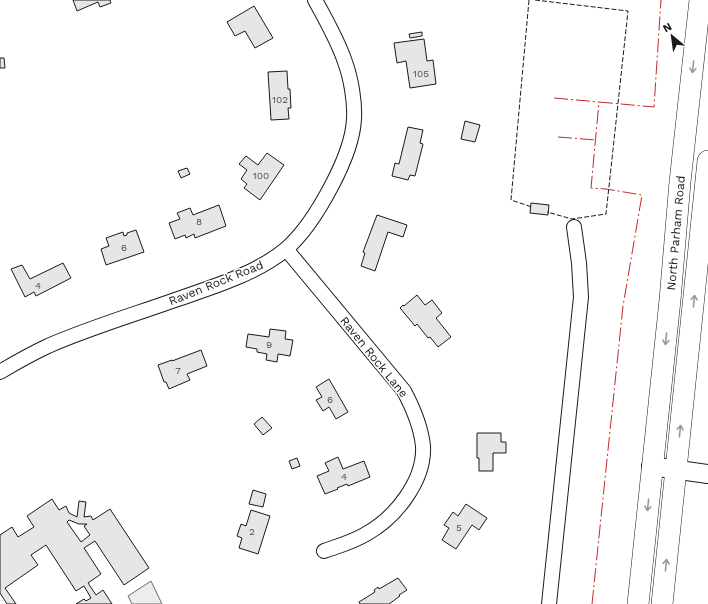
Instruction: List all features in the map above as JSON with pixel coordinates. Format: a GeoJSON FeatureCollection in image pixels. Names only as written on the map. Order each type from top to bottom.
{"type":"FeatureCollection","features":[{"type":"Feature","properties":{"kind":"highway","name":"North Parham Road"},"geometry":{"type":"LineString","coordinates":[[638,604],[651,466],[670,300],[680,182],[700,0]]}},
{"type":"Feature","properties":{"kind":"highway","name":"North Parham Road"},"geometry":{"type":"LineString","coordinates":[[662,604],[708,161]]}},
{"type":"Feature","properties":{"kind":"main road"},"geometry":{"type":"LineString","coordinates":[[651,466],[708,474]]}},
{"type":"Feature","properties":{"kind":"street","name":"Raven Rock Road"},"geometry":{"type":"LineString","coordinates":[[0,372],[47,347],[80,333],[244,274],[270,261],[286,249],[298,237],[310,221],[338,175],[352,131],[354,118],[351,84],[345,62],[315,0]]}},
{"type":"Feature","properties":{"kind":"street"},"geometry":{"type":"LineString","coordinates":[[549,604],[581,297],[579,263],[574,227]]}},
{"type":"Feature","properties":{"kind":"street","name":"Raven Rock Lane"},"geometry":{"type":"LineString","coordinates":[[286,249],[404,391],[413,408],[422,436],[423,448],[420,467],[413,485],[399,507],[379,526],[367,534],[358,539],[324,551]]}},
{"type":"Feature","properties":{"kind":"shaded area"},"geometry":{"type":"Polygon","coordinates":[[[151,581],[162,604],[132,604],[128,596],[151,581]]]}},
{"type":"Feature","properties":{"kind":"building"},"geometry":{"type":"Polygon","coordinates":[[[73,0],[110,0],[111,3],[100,7],[98,2],[77,11],[73,0]]]}},
{"type":"Feature","properties":{"kind":"building"},"geometry":{"type":"Polygon","coordinates":[[[254,6],[273,38],[255,48],[245,31],[235,36],[227,22],[254,6]]]}},
{"type":"Feature","properties":{"kind":"building"},"geometry":{"type":"Polygon","coordinates":[[[422,32],[422,36],[410,38],[409,34],[422,32]]]}},
{"type":"Feature","properties":{"kind":"building"},"geometry":{"type":"Polygon","coordinates":[[[424,39],[427,61],[433,60],[436,84],[410,88],[406,61],[397,63],[394,43],[424,39]]]}},
{"type":"Feature","properties":{"kind":"building"},"geometry":{"type":"Polygon","coordinates":[[[0,58],[4,58],[5,68],[0,68],[0,58]]]}},
{"type":"Feature","properties":{"kind":"building"},"geometry":{"type":"Polygon","coordinates":[[[287,71],[291,108],[288,108],[289,119],[271,120],[268,72],[287,71]]]}},
{"type":"Feature","properties":{"kind":"building"},"geometry":{"type":"Polygon","coordinates":[[[465,121],[480,125],[475,142],[461,139],[465,121]]]}},
{"type":"Feature","properties":{"kind":"building"},"geometry":{"type":"Polygon","coordinates":[[[408,127],[423,130],[420,143],[423,144],[415,176],[410,175],[408,180],[392,176],[395,163],[399,164],[408,127]]]}},
{"type":"Feature","properties":{"kind":"building"},"geometry":{"type":"Polygon","coordinates":[[[267,153],[284,165],[260,200],[244,188],[247,184],[241,179],[247,170],[239,164],[246,156],[258,165],[267,153]]]}},
{"type":"Feature","properties":{"kind":"building"},"geometry":{"type":"Polygon","coordinates":[[[187,168],[190,174],[181,178],[178,171],[187,168]]]}},
{"type":"Feature","properties":{"kind":"building"},"geometry":{"type":"Polygon","coordinates":[[[531,203],[549,205],[548,215],[530,213],[531,203]]]}},
{"type":"Feature","properties":{"kind":"building"},"geometry":{"type":"Polygon","coordinates":[[[219,205],[226,226],[195,238],[194,234],[186,238],[185,235],[175,239],[169,223],[180,219],[177,213],[190,208],[193,215],[219,205]]]}},
{"type":"Feature","properties":{"kind":"building"},"geometry":{"type":"Polygon","coordinates":[[[377,215],[407,225],[403,237],[388,232],[375,271],[361,266],[365,253],[363,252],[377,215]]]}},
{"type":"Feature","properties":{"kind":"building"},"geometry":{"type":"Polygon","coordinates":[[[136,230],[144,252],[106,265],[101,249],[109,246],[106,238],[123,232],[124,236],[127,235],[127,233],[136,230]]]}},
{"type":"Feature","properties":{"kind":"building"},"geometry":{"type":"Polygon","coordinates":[[[63,263],[71,278],[36,296],[34,292],[25,297],[11,269],[22,265],[30,279],[63,263]]]}},
{"type":"Feature","properties":{"kind":"building"},"geometry":{"type":"Polygon","coordinates":[[[417,295],[425,305],[432,300],[442,313],[436,318],[451,337],[438,347],[430,337],[428,338],[417,324],[415,326],[400,308],[417,295]]]}},
{"type":"Feature","properties":{"kind":"building"},"geometry":{"type":"Polygon","coordinates":[[[270,329],[286,331],[285,339],[293,340],[290,356],[278,354],[277,362],[266,360],[267,354],[257,352],[257,349],[246,347],[248,334],[269,337],[270,329]]]}},
{"type":"Feature","properties":{"kind":"building"},"geometry":{"type":"Polygon","coordinates":[[[201,350],[207,366],[187,374],[190,380],[169,389],[166,382],[164,382],[158,365],[201,350]]]}},
{"type":"Feature","properties":{"kind":"building"},"geometry":{"type":"Polygon","coordinates":[[[329,379],[348,412],[336,419],[329,407],[323,411],[316,400],[322,397],[316,387],[329,379]]]}},
{"type":"Feature","properties":{"kind":"building"},"geometry":{"type":"Polygon","coordinates":[[[262,417],[272,428],[263,435],[254,424],[262,417]]]}},
{"type":"Feature","properties":{"kind":"building"},"geometry":{"type":"Polygon","coordinates":[[[477,433],[501,433],[501,442],[506,442],[506,453],[493,453],[493,471],[479,471],[479,458],[477,458],[477,433]]]}},
{"type":"Feature","properties":{"kind":"building"},"geometry":{"type":"Polygon","coordinates":[[[338,457],[343,469],[364,461],[370,477],[348,486],[347,484],[325,494],[317,476],[329,471],[325,463],[338,457]]]}},
{"type":"Feature","properties":{"kind":"building"},"geometry":{"type":"Polygon","coordinates":[[[297,458],[300,466],[292,469],[289,461],[297,458]]]}},
{"type":"Feature","properties":{"kind":"building"},"geometry":{"type":"Polygon","coordinates":[[[253,490],[266,494],[263,507],[249,504],[253,490]]]}},
{"type":"Feature","properties":{"kind":"building"},"geometry":{"type":"Polygon","coordinates":[[[52,499],[59,510],[66,506],[69,513],[77,517],[79,501],[86,502],[84,517],[91,516],[93,520],[110,509],[149,568],[124,585],[95,541],[84,548],[101,574],[88,583],[96,595],[103,590],[112,604],[76,604],[84,599],[86,601],[91,598],[84,586],[76,591],[46,545],[31,555],[38,565],[5,588],[16,604],[7,604],[0,593],[0,535],[12,527],[18,537],[34,527],[27,516],[52,499]],[[69,520],[67,522],[81,542],[90,535],[84,526],[87,524],[79,524],[69,520]]]}},
{"type":"Feature","properties":{"kind":"building"},"geometry":{"type":"Polygon","coordinates":[[[466,504],[487,518],[479,530],[472,525],[456,549],[442,540],[449,528],[444,525],[453,512],[458,516],[466,504]]]}},
{"type":"Feature","properties":{"kind":"building"},"geometry":{"type":"Polygon","coordinates":[[[251,510],[270,516],[258,554],[239,548],[242,538],[237,536],[241,524],[246,526],[251,510]]]}},
{"type":"Feature","properties":{"kind":"building"},"geometry":{"type":"Polygon","coordinates":[[[398,578],[407,590],[389,604],[360,604],[359,602],[375,592],[374,590],[378,587],[379,589],[398,578]]]}},
{"type":"Feature","properties":{"kind":"fence"},"geometry":{"type":"LineString","coordinates":[[529,0],[511,200],[532,207]]}},
{"type":"Feature","properties":{"kind":"fence"},"geometry":{"type":"LineString","coordinates":[[535,0],[628,11],[606,214],[572,219],[547,212]]}},
{"type":"Feature","properties":{"kind":"power"},"geometry":{"type":"LineString","coordinates":[[592,604],[623,306],[642,195],[591,188],[599,102],[654,107],[661,0]]}},
{"type":"Feature","properties":{"kind":"power"},"geometry":{"type":"LineString","coordinates":[[554,98],[599,102]]}},
{"type":"Feature","properties":{"kind":"power"},"geometry":{"type":"LineString","coordinates":[[558,137],[596,140]]}}]}
